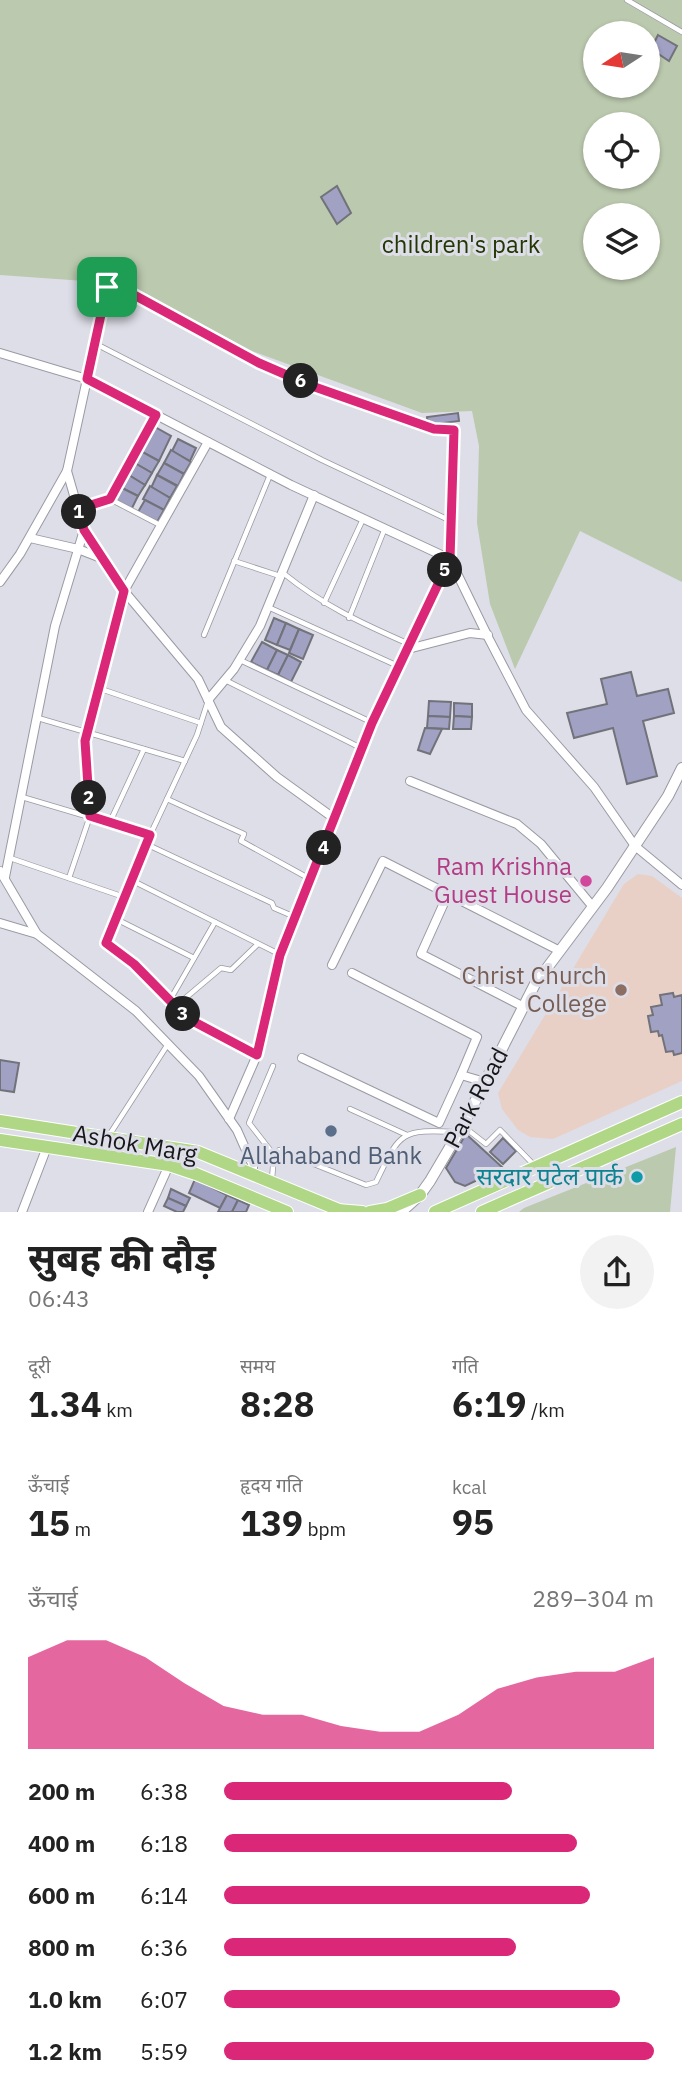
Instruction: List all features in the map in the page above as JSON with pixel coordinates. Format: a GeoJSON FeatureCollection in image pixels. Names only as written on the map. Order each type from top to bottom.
{"type":"FeatureCollection","features":[{"type":"Feature","properties":{"kind":"main road"},"geometry":{"type":"LineString","coordinates":[[435,1212],[682,1102]]}},
{"type":"Feature","properties":{"kind":"main road","name":"Ashok Marg"},"geometry":{"type":"LineString","coordinates":[[0,1121],[198,1152],[340,1211],[362,1212]]}},
{"type":"Feature","properties":{"kind":"main road"},"geometry":{"type":"LineString","coordinates":[[482,1212],[506,1207],[682,1124]]}},
{"type":"Feature","properties":{"kind":"main road","name":"Ashok Marg"},"geometry":{"type":"LineString","coordinates":[[0,1140],[169,1165],[287,1212]]}},
{"type":"Feature","properties":{"kind":"main road"},"geometry":{"type":"LineString","coordinates":[[370,1212],[387,1209],[420,1195]]}},
{"type":"Feature","properties":{"kind":"street"},"geometry":{"type":"LineString","coordinates":[[0,582],[30,538],[67,471],[107,287],[125,290],[280,372],[434,429],[454,430],[450,559],[372,723],[280,955],[257,1055],[229,1119]]}},
{"type":"Feature","properties":{"kind":"street"},"geometry":{"type":"LineString","coordinates":[[0,353],[87,379],[270,474],[450,559],[526,709],[594,787],[635,846],[682,885]]}},
{"type":"Feature","properties":{"kind":"street"},"geometry":{"type":"LineString","coordinates":[[124,591],[208,442]]}},
{"type":"Feature","properties":{"kind":"street"},"geometry":{"type":"LineString","coordinates":[[67,471],[84,530],[124,591],[198,679],[221,727],[277,776],[335,819]]}},
{"type":"Feature","properties":{"kind":"street"},"geometry":{"type":"LineString","coordinates":[[208,700],[260,626],[314,495]]}},
{"type":"Feature","properties":{"kind":"street"},"geometry":{"type":"LineString","coordinates":[[37,934],[3,874],[9,858],[55,626],[84,530]]}},
{"type":"Feature","properties":{"kind":"street"},"geometry":{"type":"LineString","coordinates":[[30,538],[78,549],[101,558]]}},
{"type":"Feature","properties":{"kind":"street"},"geometry":{"type":"LineString","coordinates":[[409,647],[470,633],[488,635]]}},
{"type":"Feature","properties":{"kind":"street","name":"Park Road"},"geometry":{"type":"LineString","coordinates":[[401,1212],[420,1195],[461,1129],[535,985],[677,787],[682,768]]}},
{"type":"Feature","properties":{"kind":"street"},"geometry":{"type":"LineString","coordinates":[[410,781],[517,824],[541,845],[593,907]]}},
{"type":"Feature","properties":{"kind":"street"},"geometry":{"type":"LineString","coordinates":[[332,965],[383,862],[560,951]]}},
{"type":"Feature","properties":{"kind":"street"},"geometry":{"type":"LineString","coordinates":[[448,894],[421,954],[524,1007]]}},
{"type":"Feature","properties":{"kind":"street"},"geometry":{"type":"LineString","coordinates":[[0,923],[37,934],[136,1011],[200,1076],[237,1130],[253,1166],[253,1175]]}},
{"type":"Feature","properties":{"kind":"street"},"geometry":{"type":"LineString","coordinates":[[302,1058],[439,1123],[477,1037],[352,973]]}},
{"type":"Feature","properties":{"kind":"street"},"geometry":{"type":"LineString","coordinates":[[461,1075],[485,1082]]}},
{"type":"Feature","properties":{"kind":"street"},"geometry":{"type":"LineString","coordinates":[[22,1212],[47,1147]]}},
{"type":"Feature","properties":{"kind":"street"},"geometry":{"type":"LineString","coordinates":[[148,1212],[169,1165]]}},
{"type":"Feature","properties":{"kind":"lane"},"geometry":{"type":"LineString","coordinates":[[627,0],[682,32]]}},
{"type":"Feature","properties":{"kind":"lane"},"geometry":{"type":"LineString","coordinates":[[95,343],[322,460],[452,521]]}},
{"type":"Feature","properties":{"kind":"lane"},"geometry":{"type":"LineString","coordinates":[[78,509],[110,499],[156,415]]}},
{"type":"Feature","properties":{"kind":"lane"},"geometry":{"type":"LineString","coordinates":[[204,635],[270,474]]}},
{"type":"Feature","properties":{"kind":"lane"},"geometry":{"type":"LineString","coordinates":[[110,499],[160,526]]}},
{"type":"Feature","properties":{"kind":"lane"},"geometry":{"type":"LineString","coordinates":[[324,603],[363,518]]}},
{"type":"Feature","properties":{"kind":"lane"},"geometry":{"type":"LineString","coordinates":[[349,618],[384,528]]}},
{"type":"Feature","properties":{"kind":"lane"},"geometry":{"type":"LineString","coordinates":[[234,561],[281,574],[349,618],[409,647]]}},
{"type":"Feature","properties":{"kind":"lane"},"geometry":{"type":"LineString","coordinates":[[69,878],[90,816],[85,741],[124,591]]}},
{"type":"Feature","properties":{"kind":"lane"},"geometry":{"type":"LineString","coordinates":[[268,607],[399,667]]}},
{"type":"Feature","properties":{"kind":"lane"},"geometry":{"type":"LineString","coordinates":[[239,659],[372,723]]}},
{"type":"Feature","properties":{"kind":"lane"},"geometry":{"type":"LineString","coordinates":[[224,680],[362,749]]}},
{"type":"Feature","properties":{"kind":"lane"},"geometry":{"type":"LineString","coordinates":[[98,688],[201,723]]}},
{"type":"Feature","properties":{"kind":"lane"},"geometry":{"type":"LineString","coordinates":[[208,700],[201,723],[146,844],[106,943],[134,964],[187,1018],[257,1055]]}},
{"type":"Feature","properties":{"kind":"lane"},"geometry":{"type":"LineString","coordinates":[[37,718],[185,761]]}},
{"type":"Feature","properties":{"kind":"lane"},"geometry":{"type":"LineString","coordinates":[[110,822],[144,749]]}},
{"type":"Feature","properties":{"kind":"lane"},"geometry":{"type":"LineString","coordinates":[[21,796],[150,835]]}},
{"type":"Feature","properties":{"kind":"lane"},"geometry":{"type":"LineString","coordinates":[[167,799],[244,834],[241,841],[311,880]]}},
{"type":"Feature","properties":{"kind":"lane"},"geometry":{"type":"LineString","coordinates":[[146,844],[272,902],[274,908],[296,918]]}},
{"type":"Feature","properties":{"kind":"lane"},"geometry":{"type":"LineString","coordinates":[[9,858],[124,897]]}},
{"type":"Feature","properties":{"kind":"lane"},"geometry":{"type":"LineString","coordinates":[[131,880],[280,955]]}},
{"type":"Feature","properties":{"kind":"lane"},"geometry":{"type":"LineString","coordinates":[[116,919],[194,958]]}},
{"type":"Feature","properties":{"kind":"lane"},"geometry":{"type":"LineString","coordinates":[[170,1000],[215,922]]}},
{"type":"Feature","properties":{"kind":"lane"},"geometry":{"type":"LineString","coordinates":[[176,1006],[221,968],[231,970],[258,944]]}},
{"type":"Feature","properties":{"kind":"lane"},"geometry":{"type":"LineString","coordinates":[[108,1137],[168,1044]]}},
{"type":"Feature","properties":{"kind":"lane"},"geometry":{"type":"LineString","coordinates":[[273,1066],[249,1123],[274,1155]]}},
{"type":"Feature","properties":{"kind":"lane"},"geometry":{"type":"LineString","coordinates":[[350,1109],[408,1135]]}},
{"type":"Feature","properties":{"kind":"lane"},"geometry":{"type":"LineString","coordinates":[[271,1183],[274,1155],[279,1150],[366,1185],[376,1182],[395,1143],[418,1130],[461,1129],[486,1144],[500,1130],[535,1166]]}},
{"type":"Feature","properties":{"kind":"shaded area","name":"Christ Church College"},"geometry":{"type":"Polygon","coordinates":[[[638,874],[652,876],[682,898],[682,1081],[553,1139],[530,1137],[518,1130],[502,1109],[498,1093],[624,884],[638,874]]]}},
{"type":"Feature","properties":{"kind":"green space","name":"children's park"},"geometry":{"type":"Polygon","coordinates":[[[0,0],[682,0],[682,582],[580,531],[515,669],[490,604],[477,523],[479,446],[472,411],[422,413],[252,351],[127,284],[0,275],[0,0]]]}},
{"type":"Feature","properties":{"kind":"green space","name":"सरदार पटेल पार्क"},"geometry":{"type":"Polygon","coordinates":[[[676,1147],[670,1212],[519,1212],[524,1208],[676,1147]]]}},
{"type":"Feature","properties":{"kind":"building"},"geometry":{"type":"Polygon","coordinates":[[[660,36],[677,46],[669,61],[660,55],[660,36]]]}},
{"type":"Feature","properties":{"kind":"building"},"geometry":{"type":"Polygon","coordinates":[[[337,186],[351,213],[337,224],[321,197],[337,186]]]}},
{"type":"Feature","properties":{"kind":"building"},"geometry":{"type":"Polygon","coordinates":[[[458,413],[459,421],[428,425],[427,417],[458,413]]]}},
{"type":"Feature","properties":{"kind":"building"},"geometry":{"type":"Polygon","coordinates":[[[155,427],[171,436],[159,461],[141,452],[155,427]]]}},
{"type":"Feature","properties":{"kind":"building"},"geometry":{"type":"Polygon","coordinates":[[[178,439],[196,448],[190,461],[172,451],[178,439]]]}},
{"type":"Feature","properties":{"kind":"building"},"geometry":{"type":"Polygon","coordinates":[[[139,450],[159,461],[152,473],[133,462],[139,450]]]}},
{"type":"Feature","properties":{"kind":"building"},"geometry":{"type":"Polygon","coordinates":[[[171,450],[191,462],[184,474],[164,463],[171,450]]]}},
{"type":"Feature","properties":{"kind":"building"},"geometry":{"type":"Polygon","coordinates":[[[133,462],[152,473],[145,485],[127,474],[133,462]]]}},
{"type":"Feature","properties":{"kind":"building"},"geometry":{"type":"Polygon","coordinates":[[[164,463],[184,474],[178,486],[157,475],[164,463]]]}},
{"type":"Feature","properties":{"kind":"building"},"geometry":{"type":"Polygon","coordinates":[[[127,474],[145,485],[138,496],[120,487],[127,474]]]}},
{"type":"Feature","properties":{"kind":"building"},"geometry":{"type":"Polygon","coordinates":[[[157,475],[177,486],[170,498],[151,488],[157,475]]]}},
{"type":"Feature","properties":{"kind":"building"},"geometry":{"type":"Polygon","coordinates":[[[150,486],[170,498],[164,510],[143,499],[150,486]]]}},
{"type":"Feature","properties":{"kind":"building"},"geometry":{"type":"Polygon","coordinates":[[[120,487],[138,496],[131,510],[113,500],[120,487]]]}},
{"type":"Feature","properties":{"kind":"building"},"geometry":{"type":"Polygon","coordinates":[[[145,500],[164,510],[157,522],[138,512],[145,500]]]}},
{"type":"Feature","properties":{"kind":"building"},"geometry":{"type":"Polygon","coordinates":[[[274,618],[286,623],[277,645],[265,640],[274,618]]]}},
{"type":"Feature","properties":{"kind":"building"},"geometry":{"type":"Polygon","coordinates":[[[286,623],[299,629],[290,650],[277,645],[286,623]]]}},
{"type":"Feature","properties":{"kind":"building"},"geometry":{"type":"Polygon","coordinates":[[[299,629],[313,635],[303,659],[289,653],[299,629]]]}},
{"type":"Feature","properties":{"kind":"building"},"geometry":{"type":"Polygon","coordinates":[[[262,642],[277,650],[267,670],[251,662],[262,642]]]}},
{"type":"Feature","properties":{"kind":"building"},"geometry":{"type":"Polygon","coordinates":[[[277,650],[288,655],[278,675],[267,670],[277,650]]]}},
{"type":"Feature","properties":{"kind":"building"},"geometry":{"type":"Polygon","coordinates":[[[288,655],[301,662],[291,682],[278,675],[288,655]]]}},
{"type":"Feature","properties":{"kind":"building"},"geometry":{"type":"Polygon","coordinates":[[[631,672],[637,696],[668,689],[674,713],[643,721],[657,776],[627,784],[613,728],[574,738],[567,713],[607,704],[601,679],[631,672]]]}},
{"type":"Feature","properties":{"kind":"building"},"geometry":{"type":"Polygon","coordinates":[[[429,701],[451,702],[450,717],[428,716],[429,701]]]}},
{"type":"Feature","properties":{"kind":"building"},"geometry":{"type":"Polygon","coordinates":[[[454,703],[472,704],[472,717],[454,716],[454,703]]]}},
{"type":"Feature","properties":{"kind":"building"},"geometry":{"type":"Polygon","coordinates":[[[428,716],[450,717],[449,729],[427,728],[428,716]]]}},
{"type":"Feature","properties":{"kind":"building"},"geometry":{"type":"Polygon","coordinates":[[[454,716],[472,717],[471,729],[453,729],[454,716]]]}},
{"type":"Feature","properties":{"kind":"building"},"geometry":{"type":"Polygon","coordinates":[[[425,728],[442,729],[430,754],[418,750],[425,728]]]}},
{"type":"Feature","properties":{"kind":"building"},"geometry":{"type":"Polygon","coordinates":[[[673,993],[674,997],[682,995],[682,1053],[674,1055],[673,1051],[666,1052],[662,1035],[659,1036],[658,1031],[651,1032],[648,1016],[653,1015],[651,1007],[662,1005],[660,995],[673,993]]]}},
{"type":"Feature","properties":{"kind":"building"},"geometry":{"type":"Polygon","coordinates":[[[0,1060],[19,1063],[14,1092],[0,1090],[0,1060]]]}},
{"type":"Feature","properties":{"kind":"building"},"geometry":{"type":"Polygon","coordinates":[[[466,1134],[503,1168],[465,1186],[455,1182],[446,1168],[466,1134]]]}},
{"type":"Feature","properties":{"kind":"building"},"geometry":{"type":"Polygon","coordinates":[[[503,1138],[516,1151],[503,1164],[490,1152],[503,1138]]]}},
{"type":"Feature","properties":{"kind":"building"},"geometry":{"type":"Polygon","coordinates":[[[195,1179],[227,1195],[220,1208],[189,1193],[195,1179]]]}},
{"type":"Feature","properties":{"kind":"building"},"geometry":{"type":"Polygon","coordinates":[[[171,1189],[190,1198],[186,1206],[168,1198],[171,1189]]]}},
{"type":"Feature","properties":{"kind":"building"},"geometry":{"type":"Polygon","coordinates":[[[227,1195],[238,1200],[232,1212],[218,1212],[227,1195]]]}},
{"type":"Feature","properties":{"kind":"building"},"geometry":{"type":"Polygon","coordinates":[[[168,1198],[186,1206],[183,1212],[164,1206],[168,1198]]]}},
{"type":"Feature","properties":{"kind":"building"},"geometry":{"type":"Polygon","coordinates":[[[238,1200],[249,1205],[246,1212],[232,1212],[238,1200]]]}},
{"type":"Feature","properties":{"kind":"place","name":"Ram Krishna Guest House"},"geometry":{"type":"Point","coordinates":[586,881]}},
{"type":"Feature","properties":{"kind":"place","name":"Christ Church College"},"geometry":{"type":"Point","coordinates":[621,990]}},
{"type":"Feature","properties":{"kind":"place","name":"Allahaband Bank"},"geometry":{"type":"Point","coordinates":[331,1131]}},
{"type":"Feature","properties":{"kind":"place","name":"सरदार पटेल पार्क"},"geometry":{"type":"Point","coordinates":[637,1177]}},
{"type":"Feature","properties":{"kind":"route"},"geometry":{"type":"LineString","coordinates":[[107,287],[125,290],[259,363],[312,386],[434,429],[454,430],[450,559],[372,723],[280,955],[257,1055],[187,1018],[134,964],[106,943],[150,835],[90,816],[85,741],[124,591],[84,530],[78,509],[110,499],[156,415],[87,379],[107,287]]}}]}
